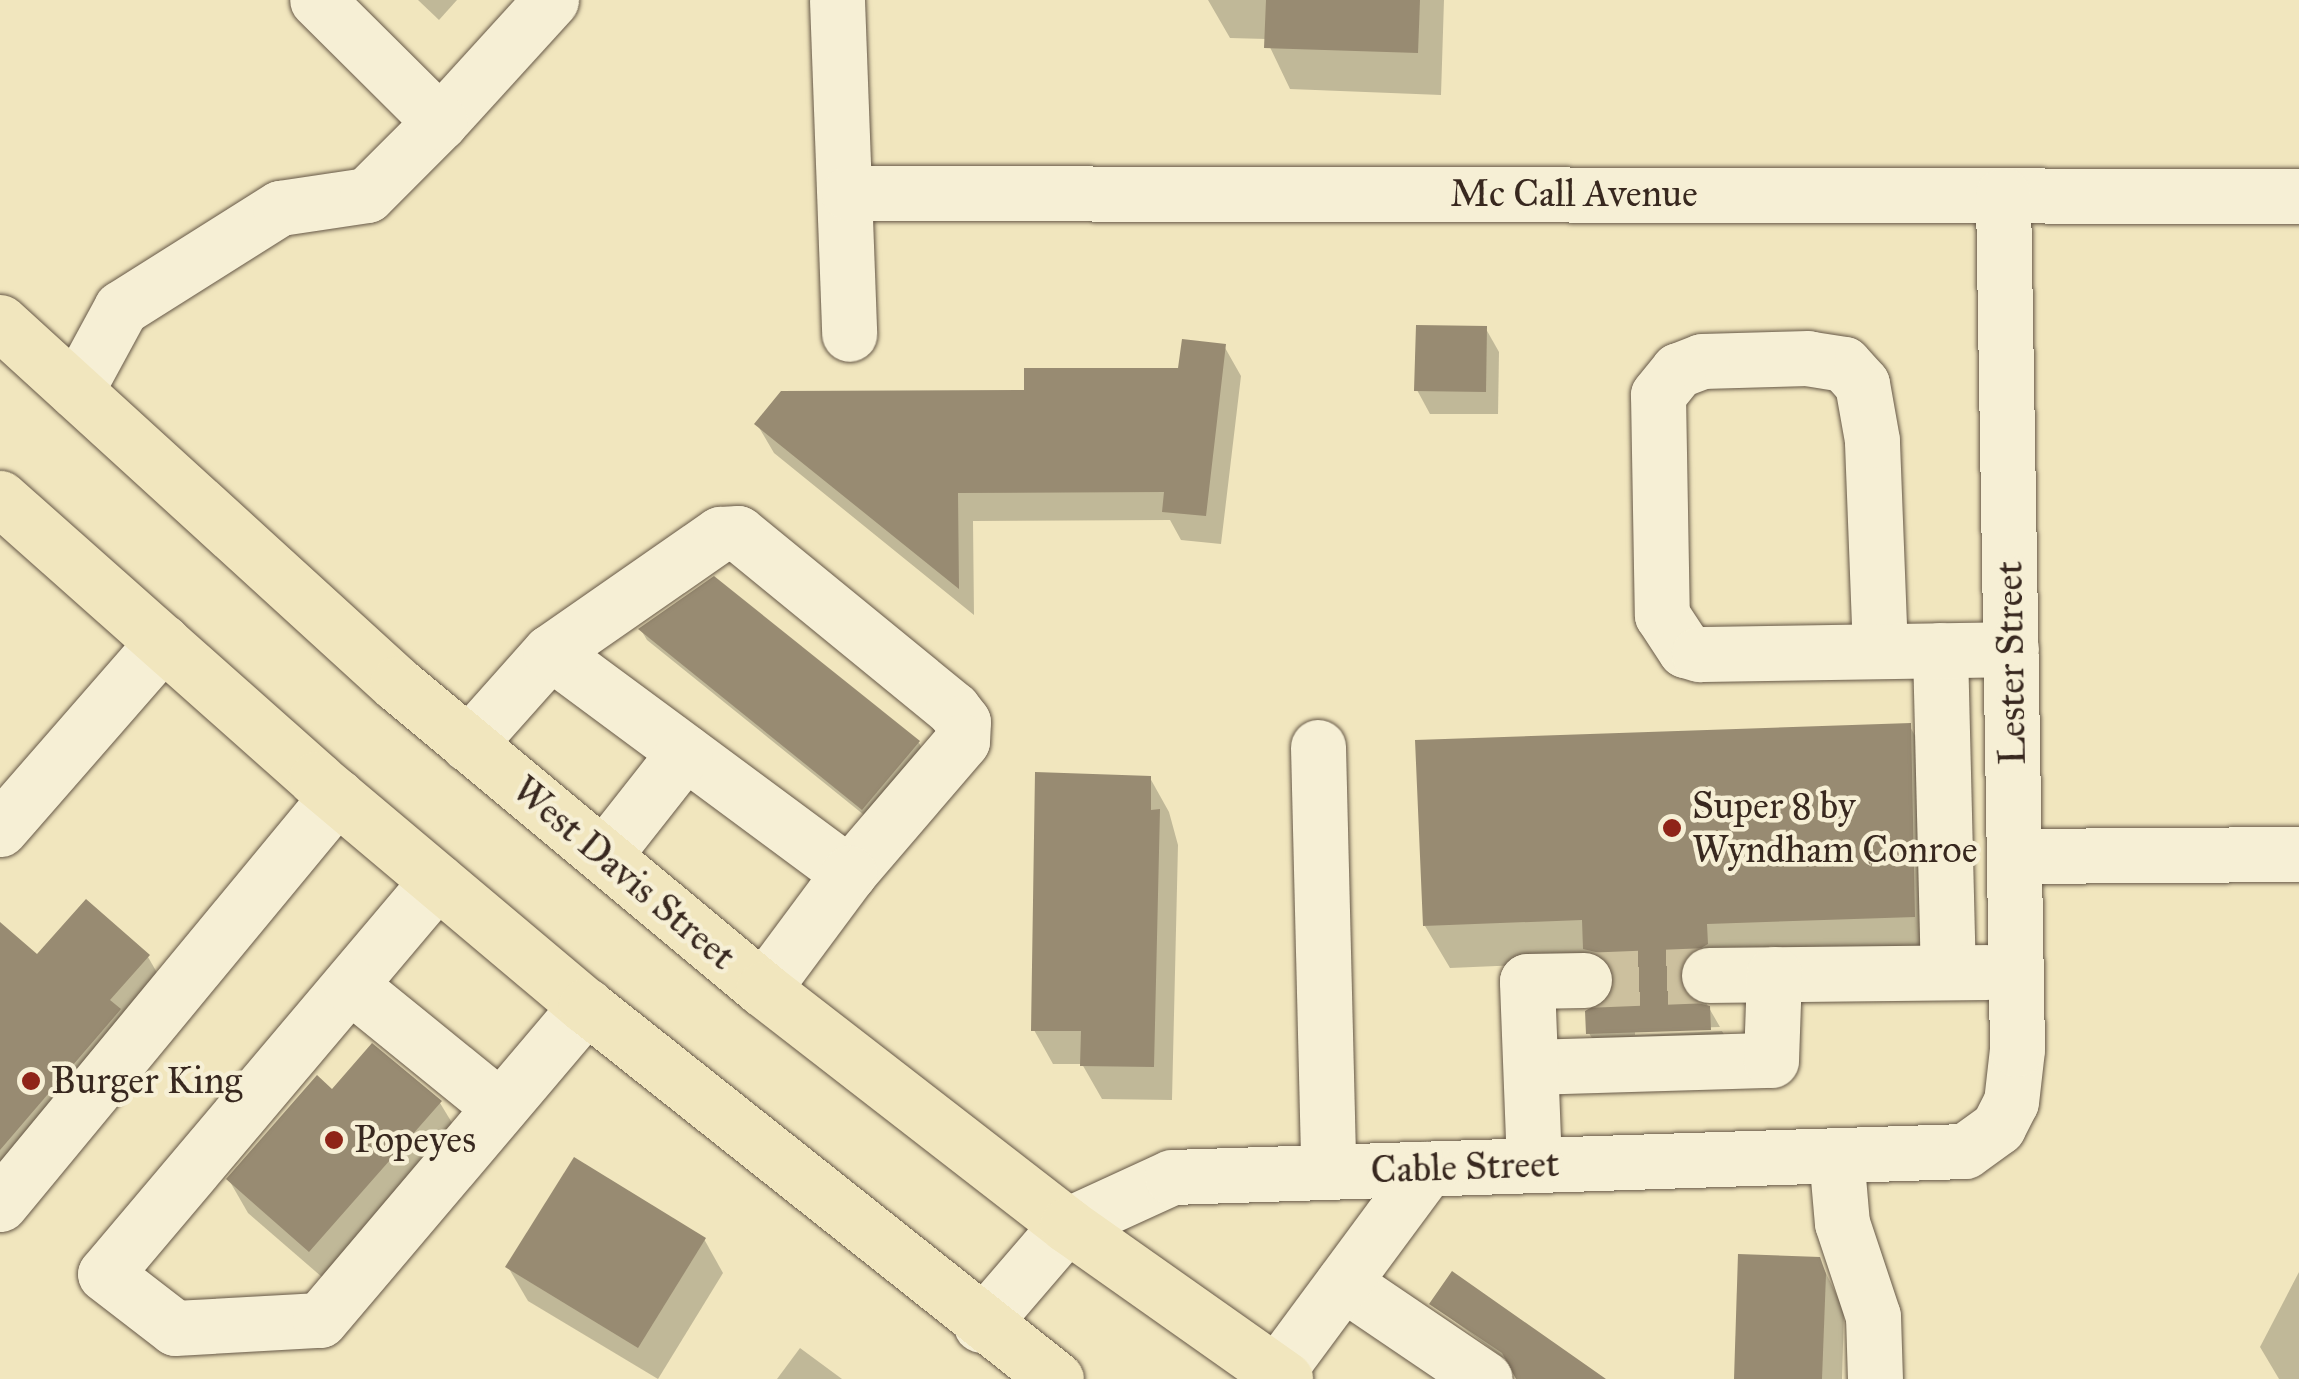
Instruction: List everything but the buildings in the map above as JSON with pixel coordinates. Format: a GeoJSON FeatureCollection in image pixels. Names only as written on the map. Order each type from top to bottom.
{"type":"FeatureCollection","features":[{"type":"Feature","properties":{"kind":"main road","name":"West Davis Street"},"geometry":{"type":"LineString","coordinates":[[0,322],[468,744],[763,989],[1067,1226],[1281,1376]]}},
{"type":"Feature","properties":{"kind":"main road"},"geometry":{"type":"LineString","coordinates":[[0,359],[76,391]]}},
{"type":"Feature","properties":{"kind":"main road"},"geometry":{"type":"LineString","coordinates":[[0,498],[337,796],[586,1006],[981,1324],[1056,1379]]}},
{"type":"Feature","properties":{"kind":"street"},"geometry":{"type":"LineString","coordinates":[[317,0],[440,122]]}},
{"type":"Feature","properties":{"kind":"street"},"geometry":{"type":"LineString","coordinates":[[76,391],[121,308],[280,208],[367,195],[551,0]]}},
{"type":"Feature","properties":{"kind":"street"},"geometry":{"type":"LineString","coordinates":[[838,0],[849,193],[849,334]]}},
{"type":"Feature","properties":{"kind":"street","name":"Mc Call Avenue"},"geometry":{"type":"LineString","coordinates":[[849,193],[2299,196]]}},
{"type":"Feature","properties":{"kind":"street","name":"Lester Street"},"geometry":{"type":"LineString","coordinates":[[1998,1128],[2011,1102],[2018,1049],[2003,195]]}},
{"type":"Feature","properties":{"kind":"street"},"geometry":{"type":"LineString","coordinates":[[1880,651],[1872,440],[1862,384],[1844,364],[1808,358],[1702,361],[1678,370],[1658,395],[1662,615],[1671,636],[1699,654],[2010,649]]}},
{"type":"Feature","properties":{"kind":"street"},"geometry":{"type":"LineString","coordinates":[[468,744],[550,652],[678,558],[720,534],[738,533],[963,722],[962,741],[849,873],[763,989]]}},
{"type":"Feature","properties":{"kind":"street"},"geometry":{"type":"LineString","coordinates":[[0,829],[162,642]]}},
{"type":"Feature","properties":{"kind":"street"},"geometry":{"type":"LineString","coordinates":[[1940,650],[1948,972]]}},
{"type":"Feature","properties":{"kind":"street"},"geometry":{"type":"LineString","coordinates":[[550,652],[849,873]]}},
{"type":"Feature","properties":{"kind":"street"},"geometry":{"type":"LineString","coordinates":[[1318,746],[1328,1171]]}},
{"type":"Feature","properties":{"kind":"street"},"geometry":{"type":"LineString","coordinates":[[604,856],[685,752]]}},
{"type":"Feature","properties":{"kind":"street"},"geometry":{"type":"LineString","coordinates":[[0,1204],[337,796]]}},
{"type":"Feature","properties":{"kind":"street"},"geometry":{"type":"LineString","coordinates":[[2014,856],[2299,854]]}},
{"type":"Feature","properties":{"kind":"street"},"geometry":{"type":"LineString","coordinates":[[437,881],[105,1274],[175,1328],[320,1320],[586,1006]]}},
{"type":"Feature","properties":{"kind":"street"},"geometry":{"type":"LineString","coordinates":[[1709,976],[2016,972]]}},
{"type":"Feature","properties":{"kind":"street"},"geometry":{"type":"LineString","coordinates":[[1532,1067],[1771,1060],[1774,974]]}},
{"type":"Feature","properties":{"kind":"street"},"geometry":{"type":"LineString","coordinates":[[1534,1165],[1527,981],[1584,980]]}},
{"type":"Feature","properties":{"kind":"street"},"geometry":{"type":"LineString","coordinates":[[351,986],[500,1107]]}},
{"type":"Feature","properties":{"kind":"street","name":"Cable Street"},"geometry":{"type":"LineString","coordinates":[[981,1324],[1067,1226],[1172,1176],[1965,1151],[1998,1128]]}},
{"type":"Feature","properties":{"kind":"street"},"geometry":{"type":"LineString","coordinates":[[1836,1155],[1842,1222],[1873,1316],[1875,1379]]}},
{"type":"Feature","properties":{"kind":"street"},"geometry":{"type":"LineString","coordinates":[[1281,1376],[1343,1282],[1427,1168]]}},
{"type":"Feature","properties":{"kind":"street"},"geometry":{"type":"LineString","coordinates":[[1343,1282],[1486,1379]]}},
{"type":"Feature","properties":{"kind":"tunnel"},"geometry":{"type":"LineString","coordinates":[[1584,980],[1709,975]]}},
{"type":"Feature","properties":{"kind":"place","name":"Super 8 by Wyndham Conroe"},"geometry":{"type":"Point","coordinates":[1672,828]}},
{"type":"Feature","properties":{"kind":"place","name":"Burger King"},"geometry":{"type":"Point","coordinates":[31,1081]}},
{"type":"Feature","properties":{"kind":"place","name":"Popeyes"},"geometry":{"type":"Point","coordinates":[334,1140]}}]}
